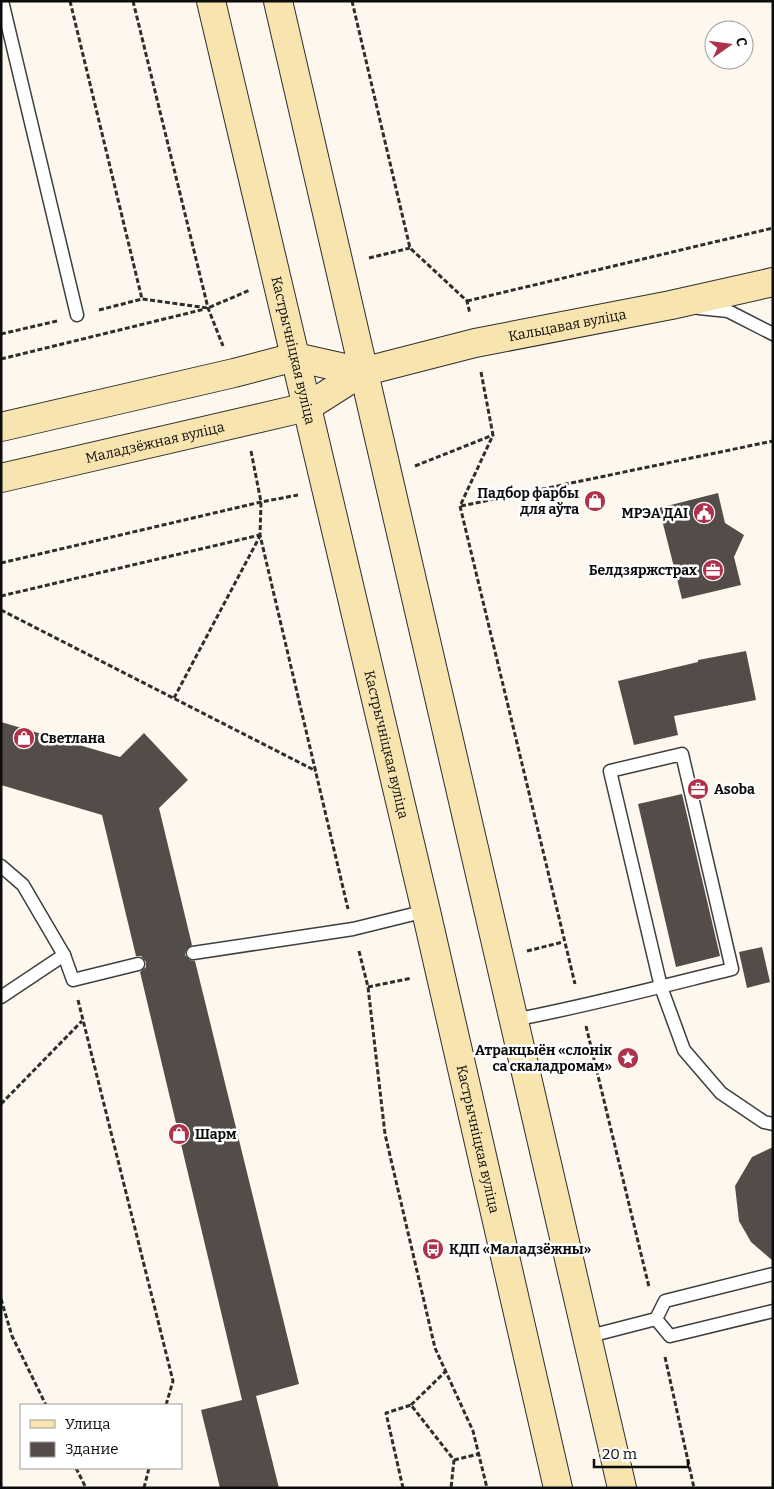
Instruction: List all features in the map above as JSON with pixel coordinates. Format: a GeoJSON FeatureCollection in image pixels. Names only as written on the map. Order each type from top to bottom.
{"type":"FeatureCollection","features":[{"type":"Feature","properties":{"kind":"main road","name":"Кастрычніцкая вуліца"},"geometry":{"type":"LineString","coordinates":[[211,1],[426,911],[558,1488]]}},
{"type":"Feature","properties":{"kind":"main road"},"geometry":{"type":"LineString","coordinates":[[278,1],[340,265],[362,372],[622,1488]]}},
{"type":"Feature","properties":{"kind":"main road","name":"Кальцавая вуліца"},"geometry":{"type":"LineString","coordinates":[[362,372],[475,343],[671,305],[773,282]]}},
{"type":"Feature","properties":{"kind":"main road"},"geometry":{"type":"LineString","coordinates":[[1,427],[234,374],[295,357],[362,372]]}},
{"type":"Feature","properties":{"kind":"main road"},"geometry":{"type":"LineString","coordinates":[[307,408],[362,372]]}},
{"type":"Feature","properties":{"kind":"main road","name":"Маладзёжная вуліца"},"geometry":{"type":"LineString","coordinates":[[1,478],[307,408]]}},
{"type":"Feature","properties":{"kind":"lane"},"geometry":{"type":"LineString","coordinates":[[2,1],[77,315]]}},
{"type":"Feature","properties":{"kind":"lane"},"geometry":{"type":"LineString","coordinates":[[671,305],[728,311],[773,334]]}},
{"type":"Feature","properties":{"kind":"lane"},"geometry":{"type":"LineString","coordinates":[[513,1020],[582,1007],[660,987],[732,969],[682,754],[610,771],[660,987],[684,1050],[722,1093],[764,1122],[773,1124]]}},
{"type":"Feature","properties":{"kind":"lane"},"geometry":{"type":"LineString","coordinates":[[1,866],[23,885],[64,955],[73,980],[138,964]]}},
{"type":"Feature","properties":{"kind":"lane"},"geometry":{"type":"LineString","coordinates":[[193,952],[353,929],[426,911]]}},
{"type":"Feature","properties":{"kind":"lane"},"geometry":{"type":"LineString","coordinates":[[1,997],[64,955]]}},
{"type":"Feature","properties":{"kind":"lane"},"geometry":{"type":"LineString","coordinates":[[586,1337],[656,1319],[665,1301],[773,1274]]}},
{"type":"Feature","properties":{"kind":"lane"},"geometry":{"type":"LineString","coordinates":[[656,1319],[670,1336],[773,1311]]}},
{"type":"Feature","properties":{"kind":"path"},"geometry":{"type":"LineString","coordinates":[[70,1],[142,299]]}},
{"type":"Feature","properties":{"kind":"path"},"geometry":{"type":"LineString","coordinates":[[133,1],[208,308],[234,374]]}},
{"type":"Feature","properties":{"kind":"path"},"geometry":{"type":"LineString","coordinates":[[352,1],[410,248],[467,301],[493,435],[460,506],[563,942],[582,1007],[694,1488]]}},
{"type":"Feature","properties":{"kind":"path"},"geometry":{"type":"LineString","coordinates":[[467,301],[773,228]]}},
{"type":"Feature","properties":{"kind":"path"},"geometry":{"type":"LineString","coordinates":[[340,265],[410,248]]}},
{"type":"Feature","properties":{"kind":"path"},"geometry":{"type":"LineString","coordinates":[[1,359],[208,308],[277,278]]}},
{"type":"Feature","properties":{"kind":"path"},"geometry":{"type":"LineString","coordinates":[[1,334],[142,299],[208,308]]}},
{"type":"Feature","properties":{"kind":"path"},"geometry":{"type":"LineString","coordinates":[[245,422],[261,502],[260,535],[368,987],[385,1134],[435,1348],[473,1431],[487,1488]]}},
{"type":"Feature","properties":{"kind":"path"},"geometry":{"type":"LineString","coordinates":[[387,476],[493,435]]}},
{"type":"Feature","properties":{"kind":"path"},"geometry":{"type":"LineString","coordinates":[[460,506],[773,441]]}},
{"type":"Feature","properties":{"kind":"path"},"geometry":{"type":"LineString","coordinates":[[1,563],[261,502],[326,490]]}},
{"type":"Feature","properties":{"kind":"path"},"geometry":{"type":"LineString","coordinates":[[1,596],[260,535]]}},
{"type":"Feature","properties":{"kind":"path"},"geometry":{"type":"LineString","coordinates":[[174,698],[260,535]]}},
{"type":"Feature","properties":{"kind":"path"},"geometry":{"type":"LineString","coordinates":[[1,610],[316,771]]}},
{"type":"Feature","properties":{"kind":"path"},"geometry":{"type":"LineString","coordinates":[[73,980],[173,1381],[166,1404]]}},
{"type":"Feature","properties":{"kind":"path"},"geometry":{"type":"LineString","coordinates":[[1,1104],[82,1020]]}},
{"type":"Feature","properties":{"kind":"path"},"geometry":{"type":"LineString","coordinates":[[1,1299],[12,1336],[46,1404]]}},
{"type":"Feature","properties":{"kind":"path"},"geometry":{"type":"LineString","coordinates":[[403,1488],[386,1413],[410,1405],[446,1371]]}},
{"type":"Feature","properties":{"kind":"path"},"geometry":{"type":"LineString","coordinates":[[410,1405],[454,1460],[451,1488]]}},
{"type":"Feature","properties":{"kind":"path"},"geometry":{"type":"LineString","coordinates":[[454,1460],[479,1454]]}},
{"type":"Feature","properties":{"kind":"path"},"geometry":{"type":"LineString","coordinates":[[76,1469],[86,1488]]}},
{"type":"Feature","properties":{"kind":"path"},"geometry":{"type":"LineString","coordinates":[[144,1488],[149,1469]]}},
{"type":"Feature","properties":{"kind":"building"},"geometry":{"type":"Polygon","coordinates":[[[718,493],[725,523],[744,535],[734,557],[741,585],[682,599],[659,508],[718,493]]]}},
{"type":"Feature","properties":{"kind":"building"},"geometry":{"type":"Polygon","coordinates":[[[746,651],[756,700],[674,716],[678,735],[634,745],[618,681],[698,662],[698,660],[746,651]]]}},
{"type":"Feature","properties":{"kind":"building"},"geometry":{"type":"Polygon","coordinates":[[[1,722],[120,757],[144,733],[188,780],[159,808],[192,945],[186,950],[185,955],[190,960],[195,961],[299,1384],[256,1396],[279,1488],[220,1488],[201,1410],[242,1400],[140,972],[146,967],[146,962],[141,956],[136,956],[102,815],[1,785],[1,722]]]}},
{"type":"Feature","properties":{"kind":"building"},"geometry":{"type":"Polygon","coordinates":[[[682,794],[720,956],[676,967],[638,804],[682,794]]]}},
{"type":"Feature","properties":{"kind":"building"},"geometry":{"type":"Polygon","coordinates":[[[762,947],[770,982],[747,988],[739,952],[762,947]]]}},
{"type":"Feature","properties":{"kind":"building"},"geometry":{"type":"Polygon","coordinates":[[[773,1147],[773,1261],[751,1242],[739,1221],[735,1186],[752,1157],[773,1147]]]}},
{"type":"Feature","properties":{"kind":"place","name":"Падбор фарбы для аўта"},"geometry":{"type":"Point","coordinates":[595,501]}},
{"type":"Feature","properties":{"kind":"place","name":"МРЭА ДАІ"},"geometry":{"type":"Point","coordinates":[704,513]}},
{"type":"Feature","properties":{"kind":"place","name":"Белдзяржстрах"},"geometry":{"type":"Point","coordinates":[713,570]}},
{"type":"Feature","properties":{"kind":"place","name":"Светлана"},"geometry":{"type":"Point","coordinates":[24,738]}},
{"type":"Feature","properties":{"kind":"place","name":"Asoba"},"geometry":{"type":"Point","coordinates":[698,789]}},
{"type":"Feature","properties":{"kind":"place","name":"Атракцыён «слонік са скаладромам»"},"geometry":{"type":"Point","coordinates":[628,1058]}},
{"type":"Feature","properties":{"kind":"place","name":"Шарм"},"geometry":{"type":"Point","coordinates":[179,1134]}},
{"type":"Feature","properties":{"kind":"place","name":"КДП «Маладзёжны»"},"geometry":{"type":"Point","coordinates":[433,1249]}}]}
